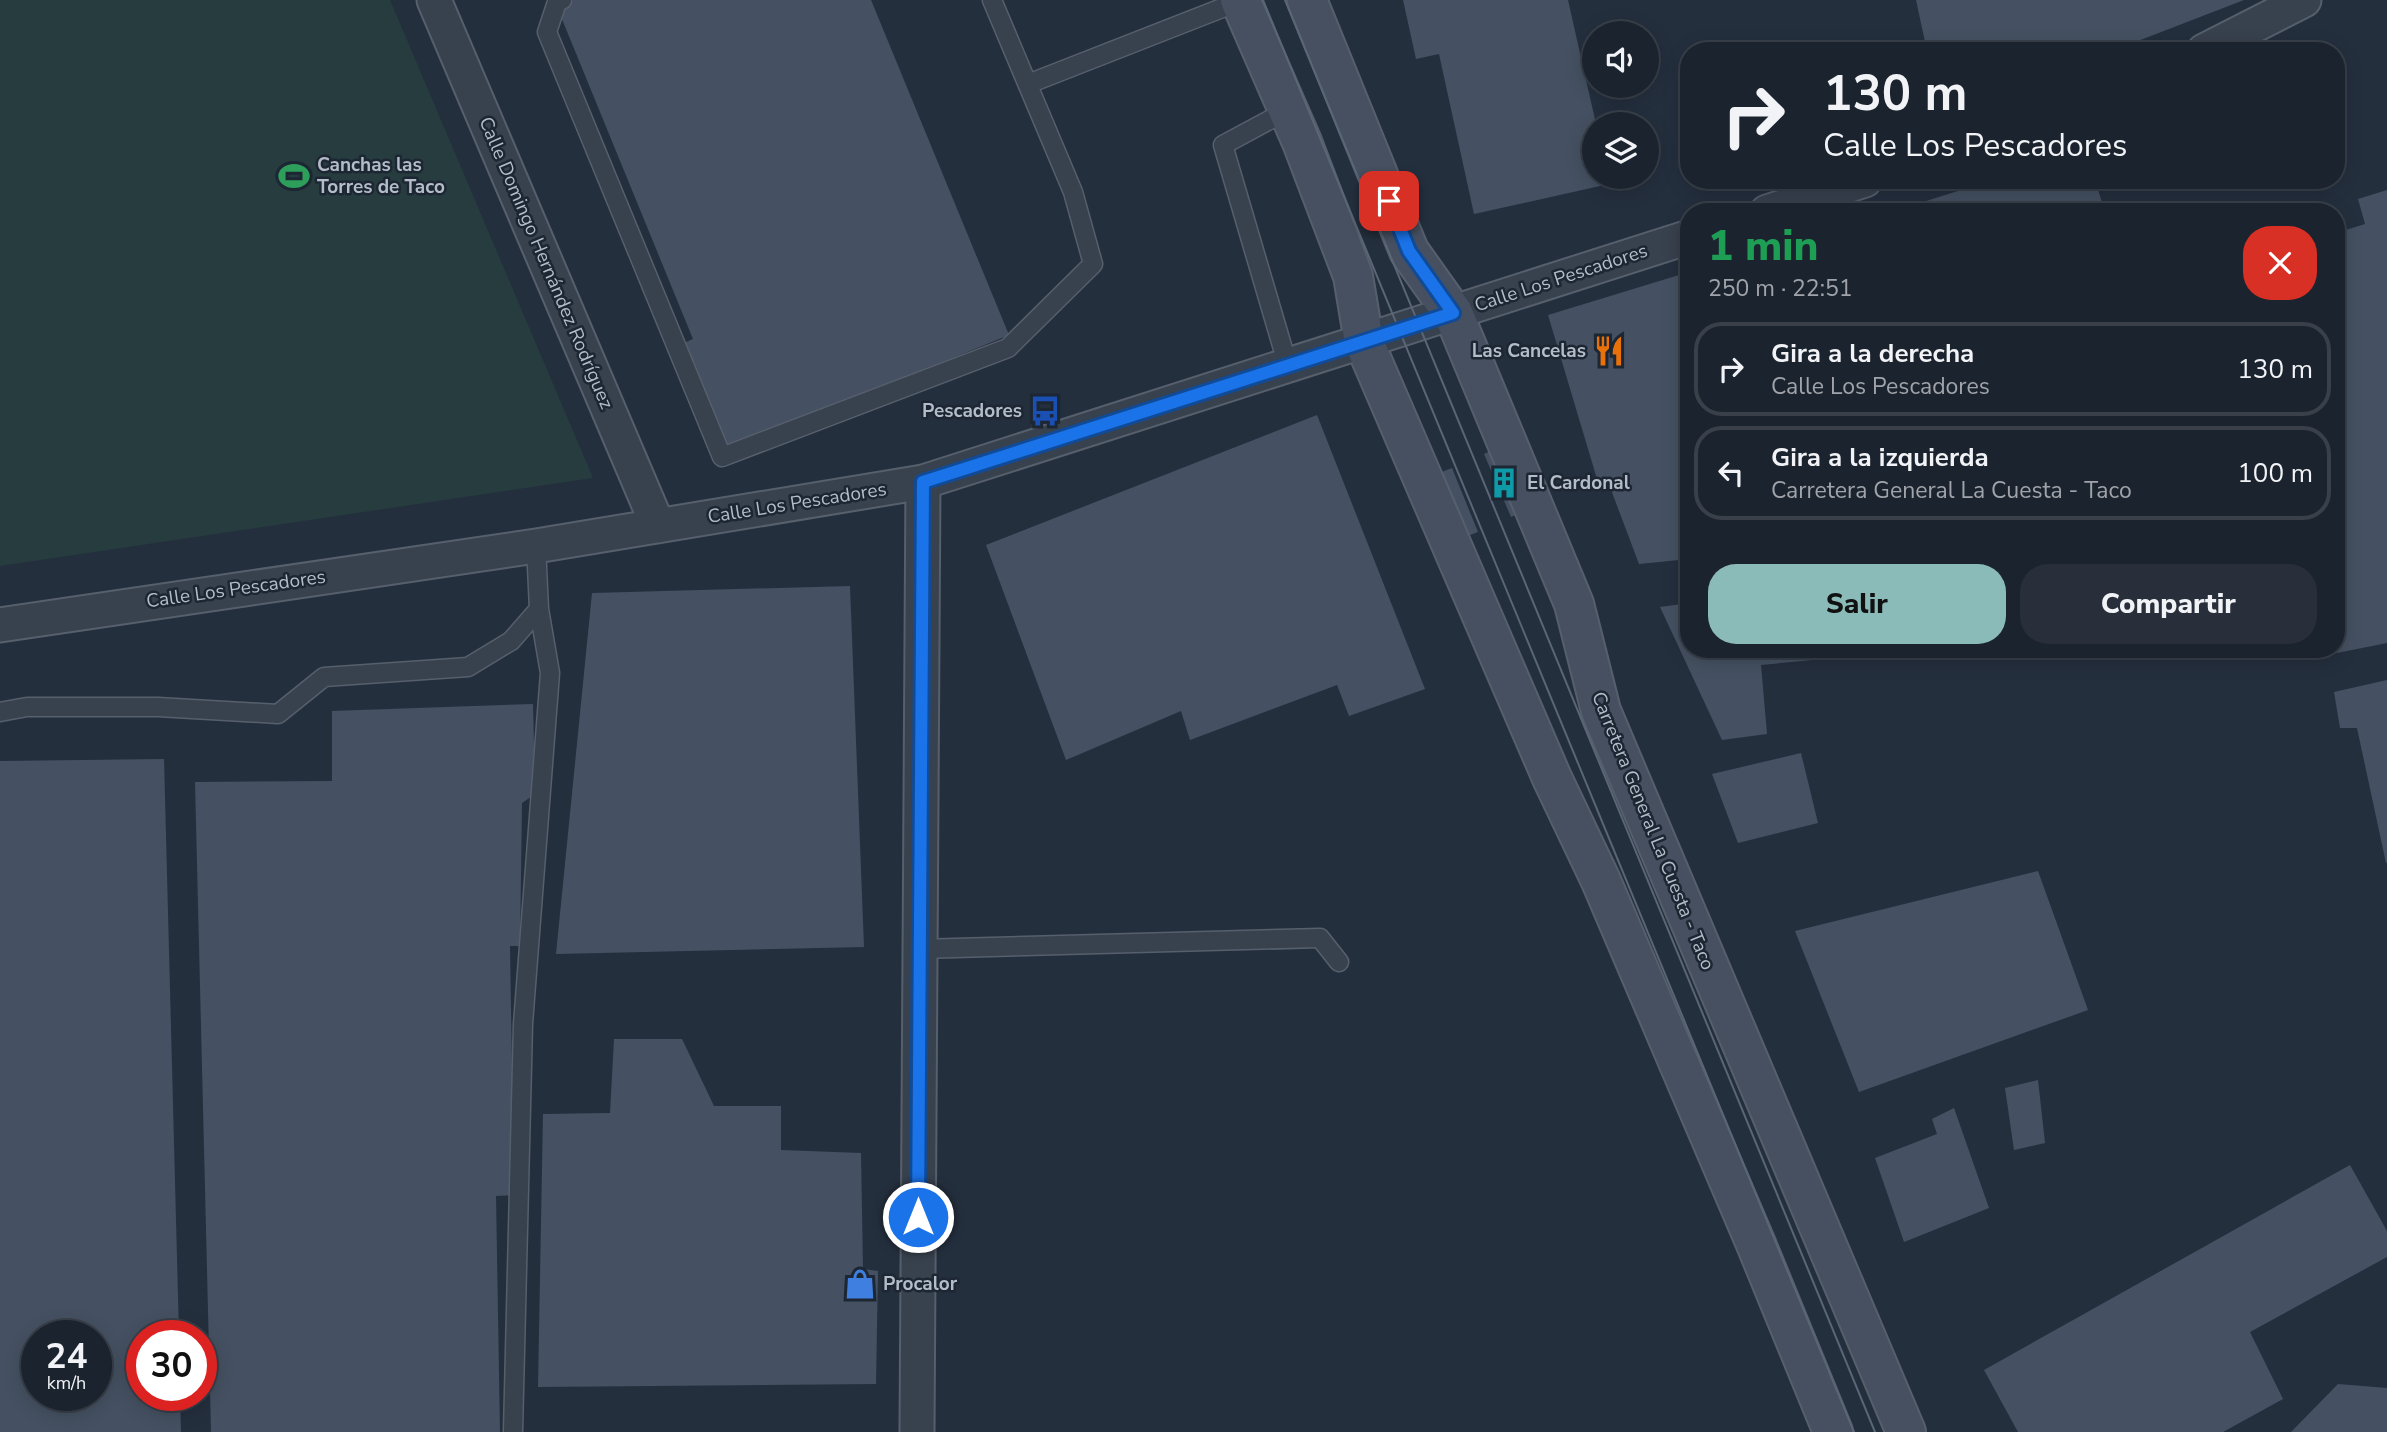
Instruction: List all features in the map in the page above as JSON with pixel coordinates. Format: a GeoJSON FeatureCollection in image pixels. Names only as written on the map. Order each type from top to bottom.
{"type":"FeatureCollection","features":[{"type":"Feature","properties":{"kind":"main road"},"geometry":{"type":"LineString","coordinates":[[1240,0],[1288,110],[1353,276],[1364,342],[1552,778],[1601,881],[1833,1432]]}},
{"type":"Feature","properties":{"kind":"main road","name":"Carretera General La Cuesta - Taco"},"geometry":{"type":"LineString","coordinates":[[1307,0],[1409,251],[1453,313],[1574,604],[1601,711],[1906,1432]]}},
{"type":"Feature","properties":{"kind":"street","name":"Calle Domingo Hernández Rodríguez"},"geometry":{"type":"LineString","coordinates":[[434,0],[658,526]]}},
{"type":"Feature","properties":{"kind":"street"},"geometry":{"type":"LineString","coordinates":[[2221,42],[2304,0]]}},
{"type":"Feature","properties":{"kind":"street"},"geometry":{"type":"LineString","coordinates":[[1795,203],[1837,189]]}},
{"type":"Feature","properties":{"kind":"street","name":"Calle Los Pescadores"},"geometry":{"type":"LineString","coordinates":[[0,625],[536,546],[923,482],[1680,240]]}},
{"type":"Feature","properties":{"kind":"street"},"geometry":{"type":"LineString","coordinates":[[917,1432],[923,482]]}},
{"type":"Feature","properties":{"kind":"lane"},"geometry":{"type":"LineString","coordinates":[[562,0],[557,2],[547,32],[722,457],[1007,348],[1093,264],[1073,192],[992,0]]}},
{"type":"Feature","properties":{"kind":"lane"},"geometry":{"type":"LineString","coordinates":[[1028,84],[1240,0]]}},
{"type":"Feature","properties":{"kind":"lane"},"geometry":{"type":"LineString","coordinates":[[1288,110],[1223,145],[1288,366]]}},
{"type":"Feature","properties":{"kind":"lane"},"geometry":{"type":"LineString","coordinates":[[513,1432],[523,1024],[550,673],[539,609],[536,546]]}},
{"type":"Feature","properties":{"kind":"lane"},"geometry":{"type":"LineString","coordinates":[[0,712],[27,707],[158,707],[278,714],[324,677],[468,667],[510,641],[539,609]]}},
{"type":"Feature","properties":{"kind":"lane"},"geometry":{"type":"LineString","coordinates":[[919,949],[1320,938],[1339,962]]}},
{"type":"Feature","properties":{"kind":"green space","name":"Canchas las Torres de Taco"},"geometry":{"type":"Polygon","coordinates":[[[0,0],[390,0],[593,478],[0,566],[0,0]]]}},
{"type":"Feature","properties":{"kind":"building"},"geometry":{"type":"Polygon","coordinates":[[[573,0],[871,0],[1009,335],[728,450],[684,343],[693,339],[557,7],[573,0]]]}},
{"type":"Feature","properties":{"kind":"building"},"geometry":{"type":"Polygon","coordinates":[[[1403,0],[1568,0],[1582,62],[1582,98],[1590,98],[1593,112],[1582,112],[1582,189],[1586,189],[1474,214],[1439,54],[1416,59],[1403,0]]]}},
{"type":"Feature","properties":{"kind":"building"},"geometry":{"type":"Polygon","coordinates":[[[1916,0],[2244,0],[2135,42],[1925,42],[1916,0]]]}},
{"type":"Feature","properties":{"kind":"building"},"geometry":{"type":"Polygon","coordinates":[[[1964,189],[2098,189],[2102,203],[1920,203],[1964,189]]]}},
{"type":"Feature","properties":{"kind":"building"},"geometry":{"type":"Polygon","coordinates":[[[2387,190],[2387,643],[2345,651],[2345,230],[2365,224],[2358,199],[2387,190]]]}},
{"type":"Feature","properties":{"kind":"building"},"geometry":{"type":"Polygon","coordinates":[[[1680,275],[1680,560],[1639,564],[1610,487],[1600,489],[1548,315],[1680,275]]]}},
{"type":"Feature","properties":{"kind":"building"},"geometry":{"type":"Polygon","coordinates":[[[1317,415],[1425,689],[1349,716],[1337,685],[1190,740],[1181,711],[1066,760],[986,545],[1317,415]]]}},
{"type":"Feature","properties":{"kind":"building","name":"El Cardonal"},"geometry":{"type":"Polygon","coordinates":[[[1497,448],[1524,511],[1511,517],[1484,454],[1497,448]]]}},
{"type":"Feature","properties":{"kind":"building"},"geometry":{"type":"Polygon","coordinates":[[[1452,468],[1478,532],[1465,537],[1439,473],[1452,468]]]}},
{"type":"Feature","properties":{"kind":"building"},"geometry":{"type":"Polygon","coordinates":[[[850,586],[864,947],[556,954],[592,593],[850,586]]]}},
{"type":"Feature","properties":{"kind":"building"},"geometry":{"type":"Polygon","coordinates":[[[1680,604],[1680,650],[1660,607],[1680,604]]]}},
{"type":"Feature","properties":{"kind":"building"},"geometry":{"type":"Polygon","coordinates":[[[1684,658],[1813,658],[1761,665],[1767,734],[1722,740],[1684,658]]]}},
{"type":"Feature","properties":{"kind":"building"},"geometry":{"type":"Polygon","coordinates":[[[2387,680],[2386,863],[2357,728],[2340,728],[2334,692],[2387,680]]]}},
{"type":"Feature","properties":{"kind":"building"},"geometry":{"type":"Polygon","coordinates":[[[533,704],[535,794],[522,803],[520,946],[510,946],[514,1195],[496,1196],[500,1432],[211,1432],[210,1411],[217,1411],[217,1320],[208,1320],[195,782],[332,781],[332,711],[533,704]]]}},
{"type":"Feature","properties":{"kind":"building"},"geometry":{"type":"Polygon","coordinates":[[[1801,753],[1818,823],[1738,843],[1712,774],[1801,753]]]}},
{"type":"Feature","properties":{"kind":"building"},"geometry":{"type":"Polygon","coordinates":[[[164,759],[179,1320],[126,1320],[126,1411],[180,1411],[181,1432],[0,1432],[0,761],[164,759]]]}},
{"type":"Feature","properties":{"kind":"building"},"geometry":{"type":"Polygon","coordinates":[[[2038,871],[2088,1010],[1859,1092],[1795,931],[2038,871]]]}},
{"type":"Feature","properties":{"kind":"building"},"geometry":{"type":"Polygon","coordinates":[[[614,1039],[682,1039],[714,1106],[781,1106],[781,1150],[861,1153],[863,1269],[878,1271],[876,1384],[538,1387],[543,1114],[610,1113],[614,1039]]]}},
{"type":"Feature","properties":{"kind":"building"},"geometry":{"type":"Polygon","coordinates":[[[2038,1080],[2045,1143],[2014,1150],[2005,1088],[2038,1080]]]}},
{"type":"Feature","properties":{"kind":"building"},"geometry":{"type":"Polygon","coordinates":[[[1954,1108],[1989,1208],[1904,1242],[1875,1158],[1937,1134],[1932,1119],[1954,1108]]]}},
{"type":"Feature","properties":{"kind":"building"},"geometry":{"type":"Polygon","coordinates":[[[2350,1165],[2387,1231],[2387,1257],[2250,1332],[2283,1399],[2223,1432],[2018,1432],[1984,1370],[2350,1165]]]}},
{"type":"Feature","properties":{"kind":"building"},"geometry":{"type":"Polygon","coordinates":[[[2338,1384],[2387,1388],[2387,1432],[2291,1432],[2338,1384]]]}},
{"type":"Feature","properties":{"kind":"tram line"},"geometry":{"type":"LineString","coordinates":[[1263,0],[1854,1432]]}},
{"type":"Feature","properties":{"kind":"tram line"},"geometry":{"type":"LineString","coordinates":[[1285,0],[1875,1432]]}},
{"type":"Feature","properties":{"kind":"place","name":"Canchas las Torres de Taco"},"geometry":{"type":"Point","coordinates":[294,176]}},
{"type":"Feature","properties":{"kind":"place","name":"Las Cancelas"},"geometry":{"type":"Point","coordinates":[1609,351]}},
{"type":"Feature","properties":{"kind":"place","name":"Pescadores"},"geometry":{"type":"Point","coordinates":[1045,411]}},
{"type":"Feature","properties":{"kind":"place","name":"El Cardonal"},"geometry":{"type":"Point","coordinates":[1504,483]}},
{"type":"Feature","properties":{"kind":"place","name":"Procalor"},"geometry":{"type":"Point","coordinates":[860,1284]}},
{"type":"Feature","properties":{"kind":"route"},"geometry":{"type":"LineString","coordinates":[[918,1217],[923,482],[1453,313],[1409,251],[1389,201]]}}]}
